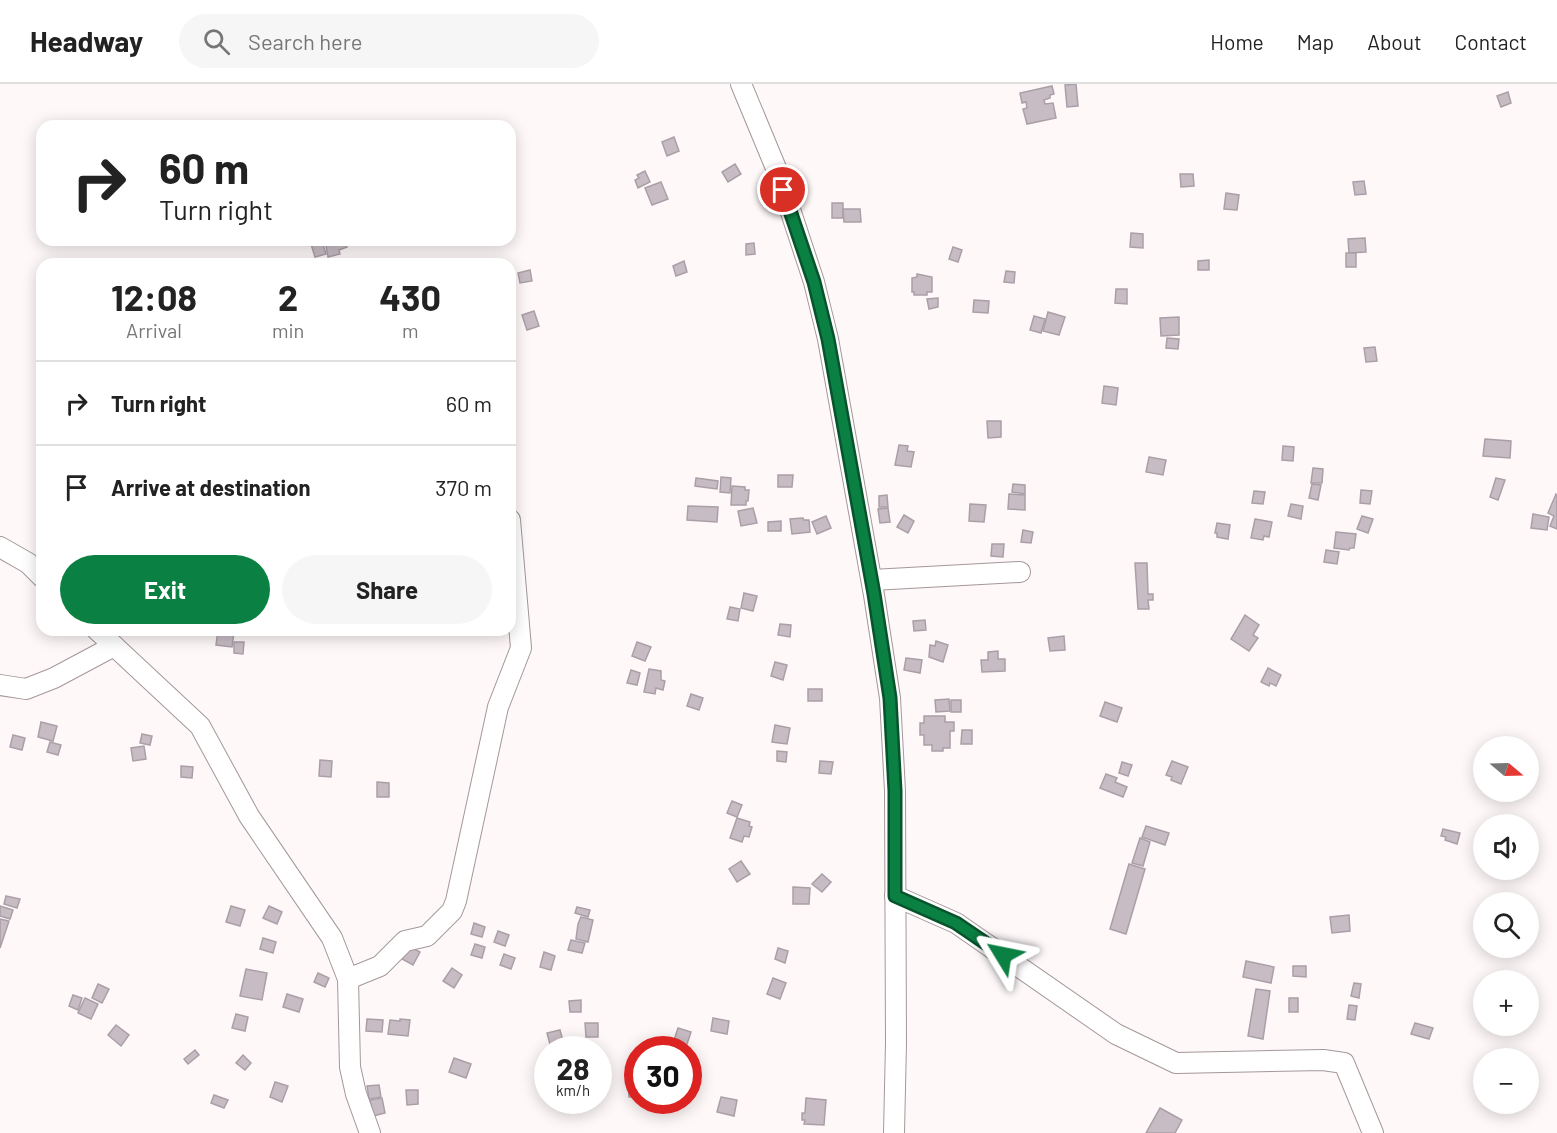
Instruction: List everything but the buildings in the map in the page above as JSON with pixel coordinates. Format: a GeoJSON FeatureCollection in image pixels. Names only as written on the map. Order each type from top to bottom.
{"type":"FeatureCollection","features":[{"type":"Feature","properties":{"kind":"street"},"geometry":{"type":"LineString","coordinates":[[741,84],[774,162],[814,282],[828,339],[872,580],[890,698],[895,791],[894,1133]]}},
{"type":"Feature","properties":{"kind":"street"},"geometry":{"type":"LineString","coordinates":[[0,547],[28,563],[36,571]]}},
{"type":"Feature","properties":{"kind":"street"},"geometry":{"type":"LineString","coordinates":[[872,580],[1020,572]]}},
{"type":"Feature","properties":{"kind":"street"},"geometry":{"type":"LineString","coordinates":[[348,979],[380,966],[405,942],[427,936],[452,911],[498,707],[521,648],[516,590]]}},
{"type":"Feature","properties":{"kind":"street"},"geometry":{"type":"LineString","coordinates":[[103,636],[200,726],[249,816],[332,938],[348,979],[350,1067],[356,1094],[370,1133]]}},
{"type":"Feature","properties":{"kind":"street"},"geometry":{"type":"LineString","coordinates":[[0,685],[26,689],[54,678],[114,646]]}},
{"type":"Feature","properties":{"kind":"street"},"geometry":{"type":"LineString","coordinates":[[895,896],[956,923],[1116,1034],[1176,1063],[1323,1060],[1344,1063],[1373,1133]]}},
{"type":"Feature","properties":{"kind":"route"},"geometry":{"type":"LineString","coordinates":[[783,190],[814,282],[828,339],[874,594],[890,698],[895,791],[895,896],[956,923],[1003,955]]}}]}
